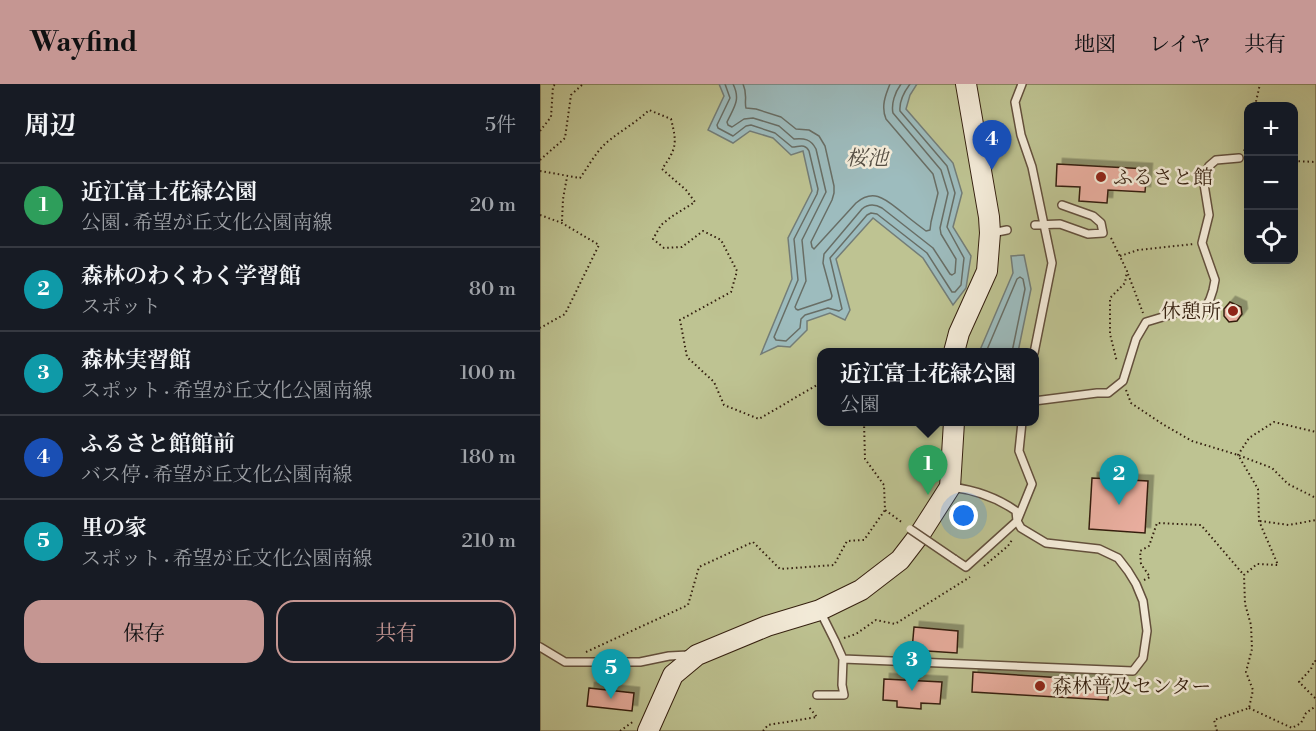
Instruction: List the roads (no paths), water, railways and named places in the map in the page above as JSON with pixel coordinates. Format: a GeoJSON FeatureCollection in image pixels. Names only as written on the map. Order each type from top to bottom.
{"type":"FeatureCollection","features":[{"type":"Feature","properties":{"kind":"main road"},"geometry":{"type":"LineString","coordinates":[[955,348],[959,333],[987,271],[998,232],[988,217],[966,84]]}},
{"type":"Feature","properties":{"kind":"main road"},"geometry":{"type":"LineString","coordinates":[[648,731],[673,675],[697,655],[767,626],[820,610],[861,590],[900,560],[920,534],[950,487],[954,426]]}},
{"type":"Feature","properties":{"kind":"lane"},"geometry":{"type":"LineString","coordinates":[[1022,84],[1015,102],[1021,135],[1032,167],[1039,224],[1052,263],[1036,348]]}},
{"type":"Feature","properties":{"kind":"lane"},"geometry":{"type":"LineString","coordinates":[[1039,400],[1108,393],[1123,381],[1136,339],[1146,322],[1186,310],[1200,315],[1205,309],[1215,280],[1202,243],[1209,215],[1203,178],[1209,166],[1216,160],[1239,158]]}},
{"type":"Feature","properties":{"kind":"lane"},"geometry":{"type":"LineString","coordinates":[[1039,224],[1060,224],[1088,234],[1103,233],[1101,223],[1093,216],[1062,205]]}},
{"type":"Feature","properties":{"kind":"lane"},"geometry":{"type":"LineString","coordinates":[[910,529],[966,567],[1019,524],[1032,484],[1019,451],[1022,426]]}},
{"type":"Feature","properties":{"kind":"lane"},"geometry":{"type":"LineString","coordinates":[[843,659],[1133,671],[1143,658],[1147,631],[1143,602],[1136,584],[1118,558],[1099,549],[1046,543],[1019,524],[1016,511],[990,496],[950,487]]}},
{"type":"Feature","properties":{"kind":"lane"},"geometry":{"type":"LineString","coordinates":[[817,695],[844,695],[843,659],[820,610]]}},
{"type":"Feature","properties":{"kind":"lane"},"geometry":{"type":"LineString","coordinates":[[540,647],[566,662],[640,662],[669,656],[697,655]]}},
{"type":"Feature","properties":{"kind":"water","name":"桜池"},"geometry":{"type":"Polygon","coordinates":[[[719,84],[917,84],[910,95],[906,109],[953,163],[962,193],[953,227],[971,256],[966,288],[953,305],[923,258],[873,218],[836,259],[850,310],[845,320],[830,313],[807,321],[807,330],[790,347],[778,346],[761,354],[792,279],[788,238],[812,191],[803,151],[791,155],[773,138],[750,131],[733,143],[708,130],[724,96],[719,84]]]}},
{"type":"Feature","properties":{"kind":"water"},"geometry":{"type":"Polygon","coordinates":[[[1024,255],[1031,289],[1019,348],[981,348],[1013,273],[1011,256],[1024,255]]]}},
{"type":"Feature","properties":{"kind":"place","name":"ふるさと館館前"},"geometry":{"type":"Point","coordinates":[992,170]}},
{"type":"Feature","properties":{"kind":"place","name":"ふるさと館"},"geometry":{"type":"Point","coordinates":[1101,177]}},
{"type":"Feature","properties":{"kind":"place","name":"休憩所"},"geometry":{"type":"Point","coordinates":[1233,311]}},
{"type":"Feature","properties":{"kind":"place","name":"近江富士花緑公園"},"geometry":{"type":"Point","coordinates":[928,495]}},
{"type":"Feature","properties":{"kind":"place","name":"森林のわくわく学習館"},"geometry":{"type":"Point","coordinates":[1119,505]}},
{"type":"Feature","properties":{"kind":"place","name":"森林普及センター"},"geometry":{"type":"Point","coordinates":[1040,686]}},
{"type":"Feature","properties":{"kind":"place","name":"森林実習館"},"geometry":{"type":"Point","coordinates":[912,691]}},
{"type":"Feature","properties":{"kind":"place","name":"里の家"},"geometry":{"type":"Point","coordinates":[611,699]}}]}
